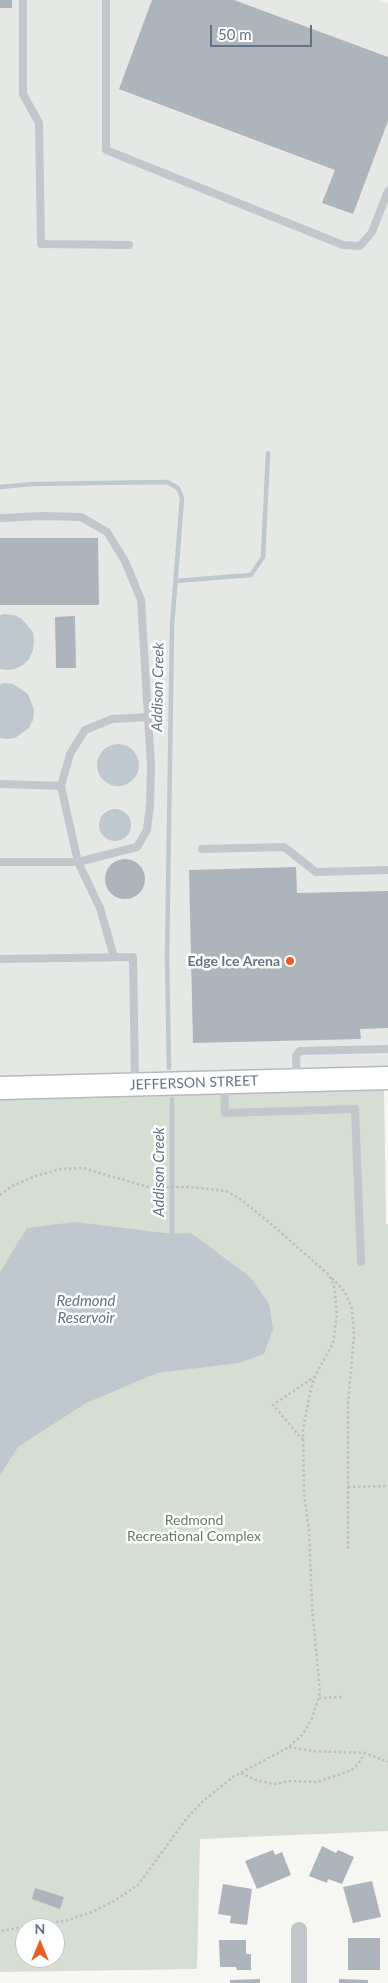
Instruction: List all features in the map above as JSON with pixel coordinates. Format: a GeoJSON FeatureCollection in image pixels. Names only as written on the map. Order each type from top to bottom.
{"type":"FeatureCollection","features":[{"type":"Feature","properties":{"kind":"street","name":"JEFFERSON STREET"},"geometry":{"type":"LineString","coordinates":[[0,1088],[388,1078]]}},
{"type":"Feature","properties":{"kind":"street"},"geometry":{"type":"LineString","coordinates":[[299,1930],[299,1983]]}},
{"type":"Feature","properties":{"kind":"lane"},"geometry":{"type":"LineString","coordinates":[[23,0],[23,94],[39,123],[41,244],[129,245]]}},
{"type":"Feature","properties":{"kind":"lane"},"geometry":{"type":"LineString","coordinates":[[106,0],[106,150],[343,246],[360,246],[372,232],[388,191]]}},
{"type":"Feature","properties":{"kind":"lane"},"geometry":{"type":"LineString","coordinates":[[0,518],[80,517],[106,532],[125,561],[141,600],[146,717],[151,766],[150,804],[146,830],[137,847],[78,862],[0,862]]}},
{"type":"Feature","properties":{"kind":"lane"},"geometry":{"type":"LineString","coordinates":[[114,958],[100,908],[78,862],[61,786],[70,754],[85,730],[112,719],[146,717]]}},
{"type":"Feature","properties":{"kind":"lane"},"geometry":{"type":"LineString","coordinates":[[0,784],[61,786]]}},
{"type":"Feature","properties":{"kind":"lane"},"geometry":{"type":"LineString","coordinates":[[202,849],[284,847],[316,872],[388,870]]}},
{"type":"Feature","properties":{"kind":"lane"},"geometry":{"type":"LineString","coordinates":[[0,959],[133,957],[135,1084]]}},
{"type":"Feature","properties":{"kind":"lane"},"geometry":{"type":"LineString","coordinates":[[297,1080],[296,1056],[300,1051],[388,1049]]}},
{"type":"Feature","properties":{"kind":"lane"},"geometry":{"type":"LineString","coordinates":[[224,1082],[225,1113],[355,1109],[361,1262]]}},
{"type":"Feature","properties":{"kind":"path"},"geometry":{"type":"LineString","coordinates":[[0,1195],[12,1186],[35,1176],[61,1169],[83,1168],[148,1187],[214,1188],[226,1191],[239,1198],[329,1275],[344,1291],[352,1308],[354,1336],[348,1404],[348,1550]]}},
{"type":"Feature","properties":{"kind":"path"},"geometry":{"type":"LineString","coordinates":[[0,1931],[68,1920],[92,1912],[114,1901],[138,1885],[187,1818],[203,1801],[232,1777],[289,1747],[303,1734],[312,1718],[319,1698],[312,1606],[309,1529],[304,1494],[303,1440],[306,1410],[315,1376],[333,1343],[336,1329],[337,1300],[329,1275]]}},
{"type":"Feature","properties":{"kind":"path"},"geometry":{"type":"LineString","coordinates":[[303,1440],[273,1405],[315,1376]]}},
{"type":"Feature","properties":{"kind":"path"},"geometry":{"type":"LineString","coordinates":[[348,1487],[388,1486]]}},
{"type":"Feature","properties":{"kind":"path"},"geometry":{"type":"LineString","coordinates":[[319,1698],[342,1697]]}},
{"type":"Feature","properties":{"kind":"path"},"geometry":{"type":"LineString","coordinates":[[289,1747],[312,1751],[365,1753],[388,1762]]}},
{"type":"Feature","properties":{"kind":"path"},"geometry":{"type":"LineString","coordinates":[[241,1773],[256,1780],[274,1784],[317,1782],[352,1770],[365,1753]]}},
{"type":"Feature","properties":{"kind":"shaded area"},"geometry":{"type":"Polygon","coordinates":[[[0,0],[380,0],[388,3],[388,1067],[0,1080],[0,0]]]}},
{"type":"Feature","properties":{"kind":"green space","name":"Redmond Recreational Complex"},"geometry":{"type":"Polygon","coordinates":[[[384,1090],[386,1224],[388,1224],[388,1831],[200,1839],[197,1969],[0,1972],[0,1096],[384,1090]]]}},
{"type":"Feature","properties":{"kind":"water"},"geometry":{"type":"Polygon","coordinates":[[[0,615],[14,615],[22,619],[33,632],[33,650],[29,659],[15,669],[0,669],[0,615]]]}},
{"type":"Feature","properties":{"kind":"water"},"geometry":{"type":"Polygon","coordinates":[[[0,684],[13,684],[28,694],[34,710],[33,720],[29,728],[15,738],[0,738],[0,684]]]}},
{"type":"Feature","properties":{"kind":"water"},"geometry":{"type":"Polygon","coordinates":[[[118,744],[133,750],[139,765],[133,780],[118,786],[103,780],[97,765],[103,750],[118,744]]]}},
{"type":"Feature","properties":{"kind":"water"},"geometry":{"type":"Polygon","coordinates":[[[115,809],[121,810],[126,814],[130,819],[130,831],[126,836],[121,840],[115,841],[109,840],[104,836],[100,831],[99,825],[100,819],[104,814],[109,810],[115,809]]]}},
{"type":"Feature","properties":{"kind":"water","name":"Redmond Reservoir"},"geometry":{"type":"Polygon","coordinates":[[[75,1222],[172,1234],[191,1233],[250,1277],[269,1304],[273,1329],[264,1354],[239,1363],[157,1373],[86,1403],[18,1447],[0,1475],[0,1272],[27,1228],[75,1222]]]}},
{"type":"Feature","properties":{"kind":"building"},"geometry":{"type":"Polygon","coordinates":[[[0,0],[12,0],[12,8],[0,8],[0,0]]]}},
{"type":"Feature","properties":{"kind":"building"},"geometry":{"type":"Polygon","coordinates":[[[152,0],[234,0],[388,57],[388,121],[353,214],[322,203],[335,170],[119,89],[152,0]]]}},
{"type":"Feature","properties":{"kind":"building"},"geometry":{"type":"Polygon","coordinates":[[[0,538],[98,538],[99,605],[0,605],[0,538]]]}},
{"type":"Feature","properties":{"kind":"building"},"geometry":{"type":"Polygon","coordinates":[[[75,616],[76,668],[56,668],[55,617],[75,616]]]}},
{"type":"Feature","properties":{"kind":"building"},"geometry":{"type":"Polygon","coordinates":[[[125,859],[139,865],[145,879],[139,893],[125,899],[111,893],[105,879],[111,865],[125,859]]]}},
{"type":"Feature","properties":{"kind":"building","name":"Edge Ice Arena"},"geometry":{"type":"Polygon","coordinates":[[[296,867],[297,893],[388,891],[388,1028],[360,1029],[361,1039],[193,1043],[189,870],[296,867]]]}},
{"type":"Feature","properties":{"kind":"building"},"geometry":{"type":"Polygon","coordinates":[[[322,1846],[336,1853],[338,1850],[354,1857],[342,1884],[328,1879],[327,1883],[309,1876],[322,1846]]]}},
{"type":"Feature","properties":{"kind":"building"},"geometry":{"type":"Polygon","coordinates":[[[273,1850],[275,1855],[282,1852],[291,1875],[257,1889],[245,1861],[273,1850]]]}},
{"type":"Feature","properties":{"kind":"building"},"geometry":{"type":"Polygon","coordinates":[[[372,1881],[381,1917],[353,1923],[343,1887],[372,1881]]]}},
{"type":"Feature","properties":{"kind":"building"},"geometry":{"type":"Polygon","coordinates":[[[223,1884],[252,1889],[247,1925],[230,1923],[231,1916],[218,1914],[223,1884]]]}},
{"type":"Feature","properties":{"kind":"building"},"geometry":{"type":"Polygon","coordinates":[[[35,1888],[64,1897],[60,1909],[32,1899],[35,1888]]]}},
{"type":"Feature","properties":{"kind":"building"},"geometry":{"type":"Polygon","coordinates":[[[348,1938],[380,1938],[380,1970],[348,1970],[348,1938]]]}},
{"type":"Feature","properties":{"kind":"building"},"geometry":{"type":"Polygon","coordinates":[[[219,1940],[246,1940],[246,1954],[251,1954],[251,1970],[237,1970],[236,1967],[220,1967],[219,1940]]]}},
{"type":"Feature","properties":{"kind":"building"},"geometry":{"type":"Polygon","coordinates":[[[260,1979],[260,1983],[230,1983],[230,1980],[260,1979]]]}},
{"type":"Feature","properties":{"kind":"building"},"geometry":{"type":"Polygon","coordinates":[[[339,1979],[368,1980],[368,1983],[339,1983],[339,1979]]]}},
{"type":"Feature","properties":{"kind":"waterway"},"geometry":{"type":"LineString","coordinates":[[176,581],[251,575],[263,557],[268,453]]}},
{"type":"Feature","properties":{"kind":"waterway","name":"Addison Creek"},"geometry":{"type":"LineString","coordinates":[[0,487],[32,484],[167,482],[178,488],[182,498],[172,626],[167,959],[169,1068]]}},
{"type":"Feature","properties":{"kind":"waterway","name":"Addison Creek"},"geometry":{"type":"LineString","coordinates":[[167,1238],[172,1234],[172,1099]]}},
{"type":"Feature","properties":{"kind":"place","name":"Edge Ice Arena"},"geometry":{"type":"Point","coordinates":[290,961]}}]}
